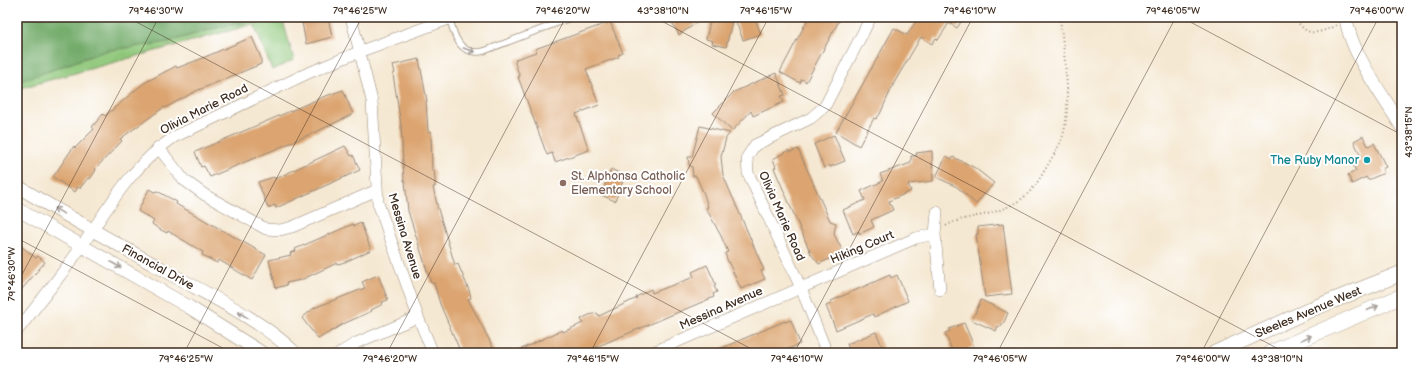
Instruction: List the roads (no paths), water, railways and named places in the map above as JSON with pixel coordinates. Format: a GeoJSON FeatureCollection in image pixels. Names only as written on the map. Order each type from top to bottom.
{"type":"FeatureCollection","features":[{"type":"Feature","properties":{"kind":"main road","name":"Steeles Avenue West"},"geometry":{"type":"LineString","coordinates":[[1215,353],[1314,308],[1402,273]]}},
{"type":"Feature","properties":{"kind":"main road","name":"Steeles Avenue West"},"geometry":{"type":"LineString","coordinates":[[1270,353],[1402,296]]}},
{"type":"Feature","properties":{"kind":"street","name":"Messina Avenue"},"geometry":{"type":"LineString","coordinates":[[351,17],[361,51],[372,101],[378,202],[418,317],[433,353]]}},
{"type":"Feature","properties":{"kind":"street","name":"Olivia Marie Road"},"geometry":{"type":"LineString","coordinates":[[828,353],[801,288],[748,173],[747,158],[755,145],[811,118],[825,106],[871,17]]}},
{"type":"Feature","properties":{"kind":"street","name":"Olivia Marie Road"},"geometry":{"type":"LineString","coordinates":[[17,331],[62,275],[116,194],[138,166],[158,147],[174,136],[306,74],[361,51],[452,18]]}},
{"type":"Feature","properties":{"kind":"street"},"geometry":{"type":"LineString","coordinates":[[1347,19],[1356,50],[1402,127]]}},
{"type":"Feature","properties":{"kind":"street"},"geometry":{"type":"LineString","coordinates":[[158,147],[184,180],[205,195],[266,228],[280,230],[292,227],[377,190]]}},
{"type":"Feature","properties":{"kind":"street","name":"Financial Drive"},"geometry":{"type":"LineString","coordinates":[[17,186],[92,231],[242,314],[276,337],[295,353]]}},
{"type":"Feature","properties":{"kind":"street","name":"Financial Drive"},"geometry":{"type":"LineString","coordinates":[[17,209],[212,320],[262,353]]}},
{"type":"Feature","properties":{"kind":"street"},"geometry":{"type":"LineString","coordinates":[[937,212],[935,234],[940,290]]}},
{"type":"Feature","properties":{"kind":"street","name":"Hiking Court"},"geometry":{"type":"LineString","coordinates":[[801,288],[916,238],[935,234]]}},
{"type":"Feature","properties":{"kind":"street","name":"Messina Avenue"},"geometry":{"type":"LineString","coordinates":[[651,353],[801,288]]}},
{"type":"Feature","properties":{"kind":"street"},"geometry":{"type":"LineString","coordinates":[[340,353],[356,343],[418,317]]}},
{"type":"Feature","properties":{"kind":"lane"},"geometry":{"type":"LineString","coordinates":[[452,18],[454,35],[458,44],[465,49],[476,52],[484,51],[574,17]]}},
{"type":"Feature","properties":{"kind":"place","name":"The Ruby Manor"},"geometry":{"type":"Point","coordinates":[1367,160]}},
{"type":"Feature","properties":{"kind":"place","name":"St. Alphonsa Catholic Elementary School"},"geometry":{"type":"Point","coordinates":[563,183]}}]}
